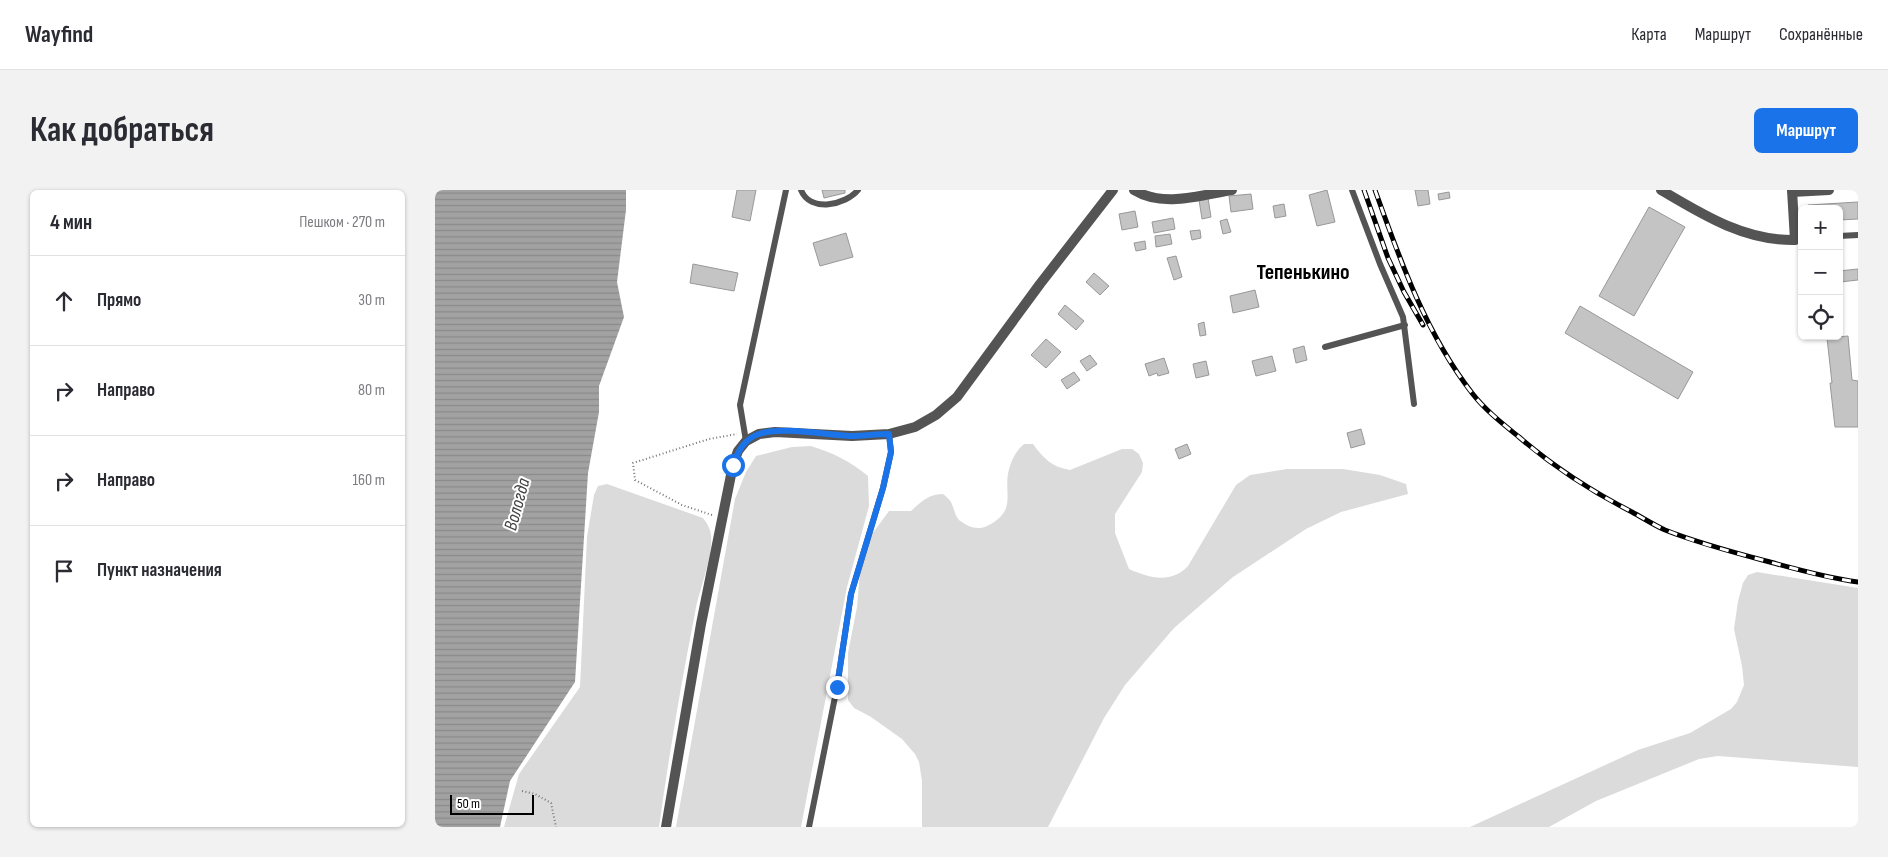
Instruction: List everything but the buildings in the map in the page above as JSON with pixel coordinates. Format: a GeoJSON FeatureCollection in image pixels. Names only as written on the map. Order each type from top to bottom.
{"type":"FeatureCollection","features":[{"type":"Feature","properties":{"kind":"street"},"geometry":{"type":"LineString","coordinates":[[665,827],[722,518],[733,465],[745,437],[775,432],[852,436],[889,434],[915,427],[936,415],[957,397],[1040,284],[1113,190]]}},
{"type":"Feature","properties":{"kind":"street"},"geometry":{"type":"LineString","coordinates":[[1135,190],[1152,198],[1177,199],[1232,190]]}},
{"type":"Feature","properties":{"kind":"street"},"geometry":{"type":"LineString","coordinates":[[1661,190],[1707,218],[1742,232],[1777,241],[1798,240],[1792,191],[1829,190]]}},
{"type":"Feature","properties":{"kind":"lane"},"geometry":{"type":"LineString","coordinates":[[745,437],[740,405],[786,190]]}},
{"type":"Feature","properties":{"kind":"lane"},"geometry":{"type":"LineString","coordinates":[[801,190],[807,199],[814,204],[822,205],[851,198],[858,190]]}},
{"type":"Feature","properties":{"kind":"lane"},"geometry":{"type":"LineString","coordinates":[[1352,190],[1380,264],[1400,308],[1405,326],[1414,404]]}},
{"type":"Feature","properties":{"kind":"lane"},"geometry":{"type":"LineString","coordinates":[[1843,236],[1858,235]]}},
{"type":"Feature","properties":{"kind":"lane"},"geometry":{"type":"LineString","coordinates":[[1325,347],[1405,326]]}},
{"type":"Feature","properties":{"kind":"lane"},"geometry":{"type":"LineString","coordinates":[[809,827],[837,687],[851,594],[883,488],[891,452],[889,434]]}},
{"type":"Feature","properties":{"kind":"path"},"geometry":{"type":"LineString","coordinates":[[722,518],[682,505],[635,480],[633,463],[709,439],[745,437]]}},
{"type":"Feature","properties":{"kind":"path"},"geometry":{"type":"LineString","coordinates":[[522,791],[535,794],[551,803],[556,827]]}},
{"type":"Feature","properties":{"kind":"shaded area"},"geometry":{"type":"Polygon","coordinates":[[[1024,444],[1033,444],[1040,454],[1049,461],[1058,467],[1070,470],[1122,449],[1132,449],[1139,454],[1143,463],[1142,472],[1115,514],[1115,533],[1129,569],[1152,577],[1160,578],[1174,575],[1188,566],[1236,485],[1250,475],[1287,469],[1343,469],[1380,475],[1406,484],[1408,494],[1341,512],[1306,529],[1233,577],[1174,628],[1125,685],[1104,718],[1048,827],[922,827],[922,781],[919,762],[915,754],[902,739],[871,717],[854,708],[848,700],[848,653],[857,607],[860,570],[872,534],[889,511],[911,511],[922,501],[938,494],[943,494],[951,502],[958,518],[969,526],[983,527],[997,520],[1006,507],[1008,475],[1012,460],[1024,444]]]}},
{"type":"Feature","properties":{"kind":"shaded area"},"geometry":{"type":"Polygon","coordinates":[[[811,446],[841,458],[868,476],[869,506],[847,587],[801,827],[676,827],[735,499],[746,472],[756,456],[792,447],[811,446]]]}},
{"type":"Feature","properties":{"kind":"shaded area"},"geometry":{"type":"Polygon","coordinates":[[[607,484],[703,518],[711,535],[710,554],[697,604],[680,693],[659,827],[504,827],[519,774],[580,687],[587,537],[594,495],[598,486],[607,484]]]}},
{"type":"Feature","properties":{"kind":"shaded area"},"geometry":{"type":"Polygon","coordinates":[[[1757,572],[1858,588],[1858,767],[1718,756],[1699,759],[1596,801],[1549,827],[1470,827],[1638,750],[1690,733],[1731,709],[1737,702],[1744,685],[1734,629],[1738,601],[1743,583],[1748,575],[1757,572]]]}},
{"type":"Feature","properties":{"kind":"water","name":"Вологда"},"geometry":{"type":"Polygon","coordinates":[[[435,190],[626,190],[626,210],[617,282],[624,317],[599,386],[599,412],[588,473],[575,682],[510,781],[500,827],[435,827],[435,190]]]}},
{"type":"Feature","properties":{"kind":"railway"},"geometry":{"type":"LineString","coordinates":[[1364,190],[1388,258],[1404,292],[1423,325]]}},
{"type":"Feature","properties":{"kind":"railway"},"geometry":{"type":"LineString","coordinates":[[1375,190],[1416,296],[1441,346],[1477,399],[1532,448],[1587,487],[1665,530],[1741,554],[1812,573],[1858,582]]}},
{"type":"Feature","properties":{"kind":"district","name":"Тепенькино"},"geometry":{"type":"Point","coordinates":[1303,271]}},
{"type":"Feature","properties":{"kind":"route"},"geometry":{"type":"LineString","coordinates":[[733,465],[738,451],[746,442],[759,434],[775,432],[852,436],[889,434],[891,452],[883,488],[851,594],[837,687]]}}]}
